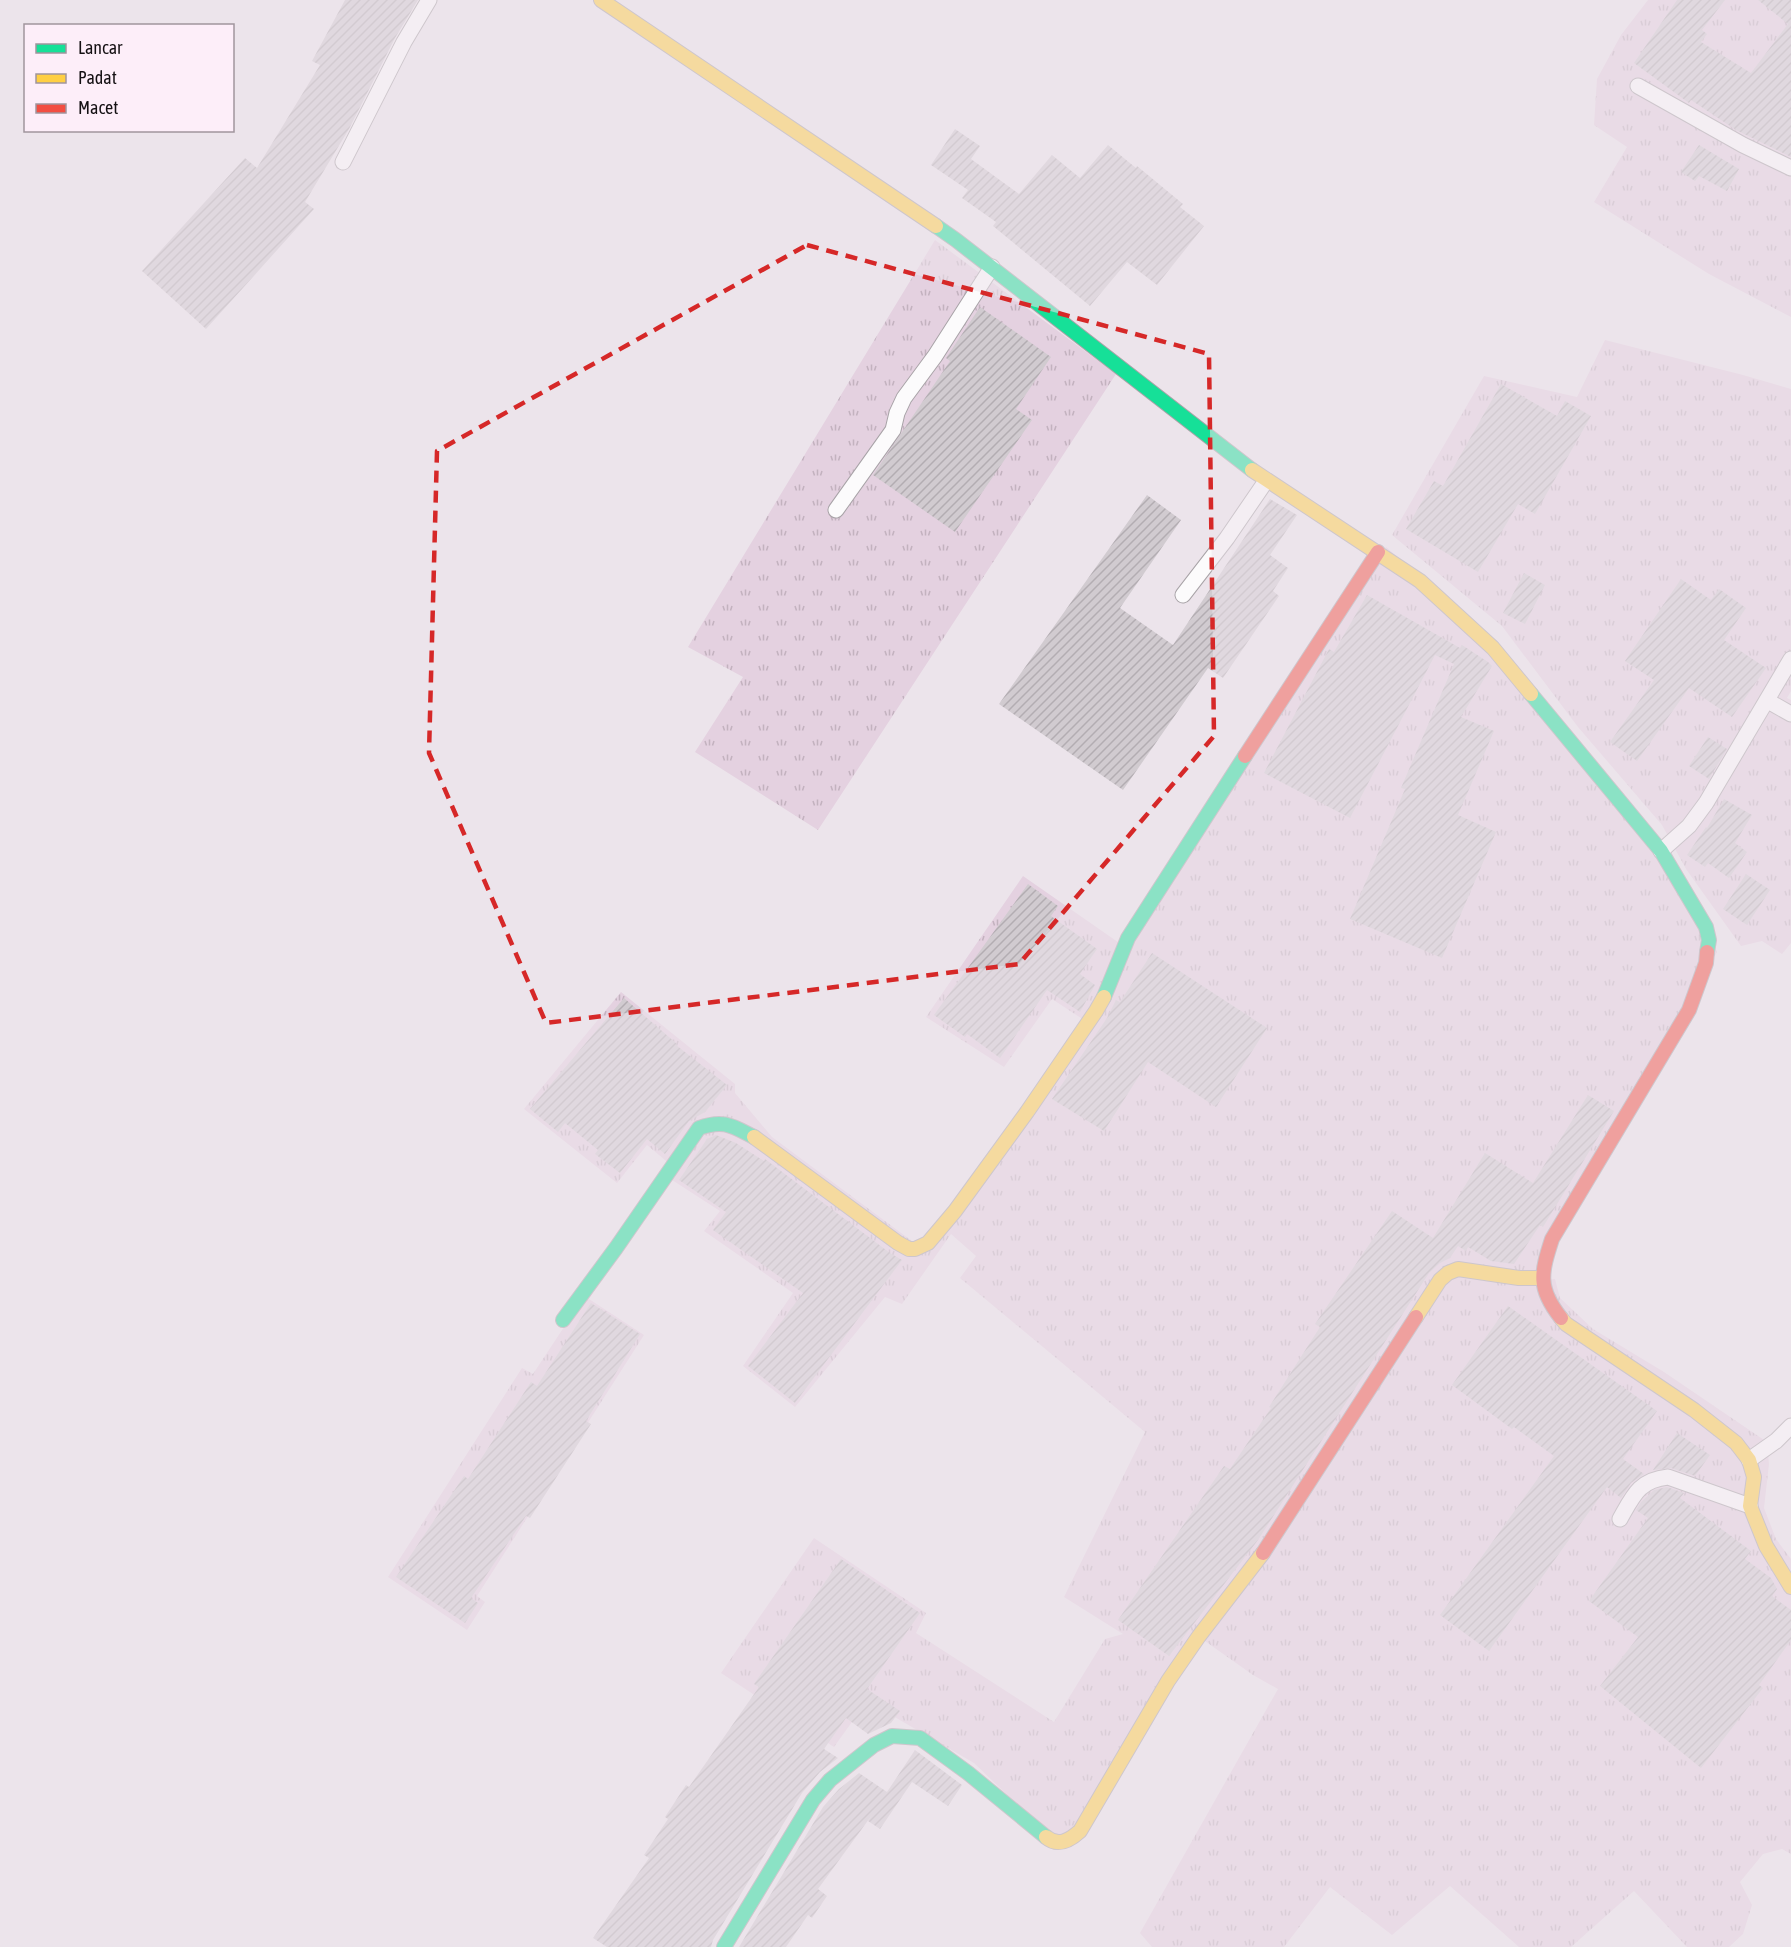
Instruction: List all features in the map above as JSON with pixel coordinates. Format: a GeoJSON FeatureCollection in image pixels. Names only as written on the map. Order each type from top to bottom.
{"type":"FeatureCollection","features":[{"type":"Feature","properties":{"kind":"street"},"geometry":{"type":"LineString","coordinates":[[344,162],[404,42],[429,0]]}},
{"type":"Feature","properties":{"kind":"street"},"geometry":{"type":"LineString","coordinates":[[601,0],[956,240],[1266,481],[1420,581],[1493,648],[1661,851],[1706,927],[1709,940],[1706,963],[1689,1010],[1552,1239],[1542,1278],[1549,1303],[1566,1324],[1722,1430],[1736,1443],[1749,1460],[1754,1477],[1750,1506],[1766,1546],[1791,1587]]}},
{"type":"Feature","properties":{"kind":"street"},"geometry":{"type":"LineString","coordinates":[[1638,86],[1743,145],[1791,168]]}},
{"type":"Feature","properties":{"kind":"street"},"geometry":{"type":"LineString","coordinates":[[836,510],[893,430],[904,398],[935,356],[992,267]]}},
{"type":"Feature","properties":{"kind":"street"},"geometry":{"type":"LineString","coordinates":[[1183,595],[1227,538],[1266,481]]}},
{"type":"Feature","properties":{"kind":"street"},"geometry":{"type":"LineString","coordinates":[[563,1320],[622,1240],[699,1128],[715,1122],[733,1127],[761,1140],[898,1244],[915,1249],[928,1242],[955,1211],[1096,1011],[1107,993],[1113,972],[1128,938],[1320,638],[1378,552]]}},
{"type":"Feature","properties":{"kind":"street"},"geometry":{"type":"LineString","coordinates":[[1661,851],[1689,826],[1706,803],[1791,659]]}},
{"type":"Feature","properties":{"kind":"street"},"geometry":{"type":"LineString","coordinates":[[1768,701],[1791,714]]}},
{"type":"Feature","properties":{"kind":"street"},"geometry":{"type":"LineString","coordinates":[[724,1947],[813,1800],[830,1780],[874,1745],[892,1736],[920,1738],[968,1773],[1052,1842],[1059,1844],[1072,1838],[1080,1830],[1168,1681],[1198,1636],[1268,1547],[1440,1280],[1448,1273],[1458,1269],[1519,1278],[1542,1278]]}},
{"type":"Feature","properties":{"kind":"street"},"geometry":{"type":"LineString","coordinates":[[1749,1460],[1776,1441],[1791,1426]]}},
{"type":"Feature","properties":{"kind":"street"},"geometry":{"type":"LineString","coordinates":[[1620,1520],[1635,1493],[1656,1478],[1668,1477],[1750,1506]]}},
{"type":"Feature","properties":{"kind":"highlighted area"},"geometry":{"type":"Polygon","coordinates":[[[807,245],[1209,354],[1214,736],[1019,964],[546,1023],[429,753],[437,451],[807,245]]]}},
{"type":"Feature","properties":{"kind":"green space"},"geometry":{"type":"Polygon","coordinates":[[[1648,0],[1791,0],[1791,317],[1709,274],[1594,202],[1627,147],[1594,125],[1597,79],[1621,35],[1648,0]]]}},
{"type":"Feature","properties":{"kind":"green space"},"geometry":{"type":"Polygon","coordinates":[[[935,240],[1116,374],[818,830],[695,752],[743,677],[688,647],[935,240]]]}},
{"type":"Feature","properties":{"kind":"green space"},"geometry":{"type":"Polygon","coordinates":[[[1605,340],[1791,389],[1791,691],[1787,698],[1791,700],[1791,943],[1782,954],[1762,941],[1741,946],[1686,869],[1662,825],[1578,727],[1502,626],[1392,535],[1484,376],[1577,397],[1605,340]]]}},
{"type":"Feature","properties":{"kind":"green space"},"geometry":{"type":"Polygon","coordinates":[[[1386,547],[1484,630],[1700,913],[1717,952],[1549,1242],[1542,1280],[1555,1279],[1560,1298],[1593,1329],[1664,1372],[1767,1442],[1769,1464],[1764,1508],[1776,1539],[1791,1559],[1791,1854],[1782,1849],[1763,1854],[1740,1882],[1752,1905],[1743,1934],[1729,1947],[1687,1947],[1634,1891],[1571,1947],[1519,1947],[1450,1886],[1392,1935],[1330,1887],[1284,1947],[1152,1947],[1140,1933],[1278,1689],[1253,1675],[1202,1639],[1071,1845],[1026,1813],[974,1763],[867,1701],[834,1747],[721,1673],[814,1538],[926,1613],[916,1633],[1054,1722],[1105,1639],[1123,1634],[1064,1597],[1145,1432],[960,1278],[976,1256],[951,1234],[902,1304],[885,1297],[795,1407],[743,1366],[793,1293],[704,1231],[720,1211],[669,1178],[589,1299],[644,1335],[477,1596],[485,1602],[467,1630],[388,1577],[522,1368],[533,1374],[671,1165],[647,1145],[617,1183],[524,1109],[621,992],[735,1084],[735,1093],[772,1137],[920,1247],[1090,1024],[1052,999],[1004,1067],[926,1017],[1023,876],[1125,947],[1386,547]]]}},
{"type":"Feature","properties":{"kind":"building"},"geometry":{"type":"Polygon","coordinates":[[[345,0],[418,0],[395,38],[349,129],[305,202],[314,209],[206,329],[142,271],[245,158],[257,168],[320,65],[312,61],[345,0]]]}},
{"type":"Feature","properties":{"kind":"building"},"geometry":{"type":"Polygon","coordinates":[[[1677,0],[1725,0],[1702,30],[1707,34],[1701,42],[1751,73],[1788,24],[1758,0],[1791,0],[1791,157],[1736,130],[1691,100],[1689,103],[1634,63],[1677,0]]]}},
{"type":"Feature","properties":{"kind":"building"},"geometry":{"type":"Polygon","coordinates":[[[955,129],[980,146],[971,159],[1019,194],[1052,155],[1080,178],[1108,145],[1183,204],[1180,207],[1204,226],[1157,285],[1127,262],[1090,306],[993,226],[996,222],[962,198],[968,190],[931,165],[955,129]]]}},
{"type":"Feature","properties":{"kind":"building"},"geometry":{"type":"Polygon","coordinates":[[[1699,145],[1739,169],[1727,191],[1699,176],[1695,181],[1681,172],[1699,145]]]}},
{"type":"Feature","properties":{"kind":"building"},"geometry":{"type":"Polygon","coordinates":[[[980,307],[1051,357],[1016,409],[1032,420],[955,532],[873,475],[950,361],[946,358],[980,307]]]}},
{"type":"Feature","properties":{"kind":"building"},"geometry":{"type":"Polygon","coordinates":[[[1501,384],[1557,416],[1565,401],[1591,416],[1535,514],[1518,504],[1478,572],[1406,529],[1434,481],[1443,486],[1501,384]]]}},
{"type":"Feature","properties":{"kind":"building"},"geometry":{"type":"Polygon","coordinates":[[[1147,495],[1181,520],[1120,608],[1173,645],[1270,499],[1297,515],[1270,555],[1288,568],[1273,591],[1279,596],[1223,678],[1208,668],[1123,790],[999,704],[1147,495]]]}},
{"type":"Feature","properties":{"kind":"building"},"geometry":{"type":"Polygon","coordinates":[[[1524,573],[1545,585],[1525,624],[1503,613],[1524,573]]]}},
{"type":"Feature","properties":{"kind":"building"},"geometry":{"type":"Polygon","coordinates":[[[1681,579],[1711,600],[1719,589],[1746,608],[1724,640],[1766,668],[1732,717],[1689,688],[1637,761],[1610,742],[1654,680],[1625,661],[1681,579]]]}},
{"type":"Feature","properties":{"kind":"building"},"geometry":{"type":"Polygon","coordinates":[[[1367,595],[1460,648],[1462,645],[1492,666],[1461,717],[1494,731],[1458,815],[1496,832],[1442,958],[1350,919],[1405,789],[1401,788],[1454,664],[1435,655],[1350,818],[1264,773],[1329,649],[1334,652],[1367,595]]]}},
{"type":"Feature","properties":{"kind":"building"},"geometry":{"type":"Polygon","coordinates":[[[1708,737],[1727,749],[1709,779],[1689,766],[1708,737]]]}},
{"type":"Feature","properties":{"kind":"building"},"geometry":{"type":"Polygon","coordinates":[[[1724,799],[1752,815],[1735,843],[1747,852],[1729,878],[1708,863],[1705,867],[1687,855],[1707,828],[1724,799]]]}},
{"type":"Feature","properties":{"kind":"building"},"geometry":{"type":"Polygon","coordinates":[[[1746,874],[1770,890],[1747,925],[1723,909],[1746,874]]]}},
{"type":"Feature","properties":{"kind":"building"},"geometry":{"type":"Polygon","coordinates":[[[1028,884],[1058,906],[1051,916],[1097,949],[1080,974],[1095,985],[1080,1012],[1047,990],[1000,1058],[967,1034],[965,1037],[934,1015],[1028,884]]]}},
{"type":"Feature","properties":{"kind":"building"},"geometry":{"type":"Polygon","coordinates":[[[1152,953],[1267,1028],[1216,1107],[1148,1062],[1104,1131],[1052,1099],[1107,1018],[1116,1000],[1120,1002],[1152,953]]]}},
{"type":"Feature","properties":{"kind":"building"},"geometry":{"type":"Polygon","coordinates":[[[624,998],[676,1045],[727,1085],[705,1112],[689,1121],[665,1154],[647,1139],[620,1173],[595,1154],[598,1150],[565,1123],[558,1132],[530,1109],[624,998]]]}},
{"type":"Feature","properties":{"kind":"building"},"geometry":{"type":"Polygon","coordinates":[[[1588,1095],[1614,1111],[1543,1227],[1540,1225],[1514,1264],[1491,1261],[1468,1247],[1466,1251],[1458,1246],[1450,1258],[1429,1273],[1258,1540],[1169,1656],[1118,1620],[1224,1466],[1230,1469],[1271,1408],[1269,1407],[1320,1327],[1315,1324],[1392,1211],[1433,1238],[1485,1153],[1533,1183],[1588,1095]]]}},
{"type":"Feature","properties":{"kind":"building"},"geometry":{"type":"Polygon","coordinates":[[[716,1135],[736,1143],[764,1161],[765,1159],[902,1260],[795,1403],[748,1366],[803,1293],[713,1230],[726,1212],[679,1180],[707,1139],[716,1135]]]}},
{"type":"Feature","properties":{"kind":"building"},"geometry":{"type":"Polygon","coordinates":[[[591,1303],[640,1334],[586,1421],[591,1424],[530,1518],[526,1516],[471,1598],[478,1603],[465,1623],[396,1577],[464,1476],[468,1479],[531,1382],[537,1386],[591,1303]]]}},
{"type":"Feature","properties":{"kind":"building"},"geometry":{"type":"Polygon","coordinates":[[[1508,1306],[1657,1411],[1623,1459],[1644,1474],[1631,1483],[1621,1498],[1607,1487],[1489,1651],[1440,1615],[1554,1456],[1514,1427],[1512,1429],[1452,1385],[1508,1306]]]}},
{"type":"Feature","properties":{"kind":"building"},"geometry":{"type":"Polygon","coordinates":[[[1677,1433],[1710,1455],[1695,1476],[1671,1468],[1653,1470],[1677,1433]]]}},
{"type":"Feature","properties":{"kind":"building"},"geometry":{"type":"Polygon","coordinates":[[[1667,1487],[1684,1493],[1680,1498],[1751,1551],[1745,1559],[1771,1578],[1777,1589],[1772,1596],[1791,1610],[1791,1640],[1759,1685],[1763,1688],[1701,1768],[1600,1686],[1638,1637],[1589,1601],[1648,1518],[1636,1510],[1641,1502],[1654,1490],[1667,1487]]]}},
{"type":"Feature","properties":{"kind":"building"},"geometry":{"type":"Polygon","coordinates":[[[841,1559],[920,1613],[867,1689],[900,1711],[891,1723],[868,1734],[846,1718],[824,1749],[838,1758],[820,1772],[802,1793],[713,1940],[711,1947],[607,1947],[593,1938],[649,1858],[644,1855],[668,1819],[665,1817],[686,1785],[689,1787],[759,1687],[754,1684],[841,1559]]]}},
{"type":"Feature","properties":{"kind":"building"},"geometry":{"type":"Polygon","coordinates":[[[915,1750],[962,1785],[948,1806],[912,1782],[880,1829],[868,1821],[872,1815],[818,1889],[827,1896],[812,1918],[808,1915],[786,1947],[739,1947],[823,1807],[839,1789],[859,1773],[887,1792],[915,1750]]]}},
{"type":"Feature","properties":{"kind":"traffic: fast"},"geometry":{"type":"LineString","coordinates":[[936,226],[1252,470]]}},
{"type":"Feature","properties":{"kind":"traffic: fast"},"geometry":{"type":"LineString","coordinates":[[1531,694],[1661,851],[1706,927],[1709,940],[1707,952]]}},
{"type":"Feature","properties":{"kind":"traffic: fast"},"geometry":{"type":"LineString","coordinates":[[1104,997],[1128,938],[1245,756]]}},
{"type":"Feature","properties":{"kind":"traffic: fast"},"geometry":{"type":"LineString","coordinates":[[563,1320],[699,1128],[722,1124],[754,1137]]}},
{"type":"Feature","properties":{"kind":"traffic: fast"},"geometry":{"type":"LineString","coordinates":[[724,1947],[813,1800],[830,1780],[874,1745],[892,1736],[920,1738],[968,1773],[1046,1837]]}},
{"type":"Feature","properties":{"kind":"traffic: slow"},"geometry":{"type":"LineString","coordinates":[[601,0],[936,226]]}},
{"type":"Feature","properties":{"kind":"traffic: slow"},"geometry":{"type":"LineString","coordinates":[[1252,470],[1420,581],[1493,648],[1531,694]]}},
{"type":"Feature","properties":{"kind":"traffic: slow"},"geometry":{"type":"LineString","coordinates":[[754,1137],[898,1243],[909,1249],[915,1249],[928,1243],[955,1211],[1027,1112],[1104,997]]}},
{"type":"Feature","properties":{"kind":"traffic: slow"},"geometry":{"type":"LineString","coordinates":[[1416,1317],[1440,1280],[1448,1273],[1458,1269],[1519,1278],[1542,1278]]}},
{"type":"Feature","properties":{"kind":"traffic: slow"},"geometry":{"type":"LineString","coordinates":[[1561,1318],[1566,1324],[1694,1410],[1736,1443],[1749,1460],[1754,1477],[1750,1506],[1766,1546],[1791,1587]]}},
{"type":"Feature","properties":{"kind":"traffic: slow"},"geometry":{"type":"LineString","coordinates":[[1046,1837],[1055,1842],[1063,1842],[1080,1831],[1168,1681],[1199,1636],[1263,1553]]}},
{"type":"Feature","properties":{"kind":"traffic: jam"},"geometry":{"type":"LineString","coordinates":[[1245,756],[1378,552]]}},
{"type":"Feature","properties":{"kind":"traffic: jam"},"geometry":{"type":"LineString","coordinates":[[1561,1318],[1548,1298],[1543,1280],[1545,1261],[1552,1239],[1689,1010],[1706,963],[1707,952]]}},
{"type":"Feature","properties":{"kind":"traffic: jam"},"geometry":{"type":"LineString","coordinates":[[1263,1553],[1416,1317]]}}]}
